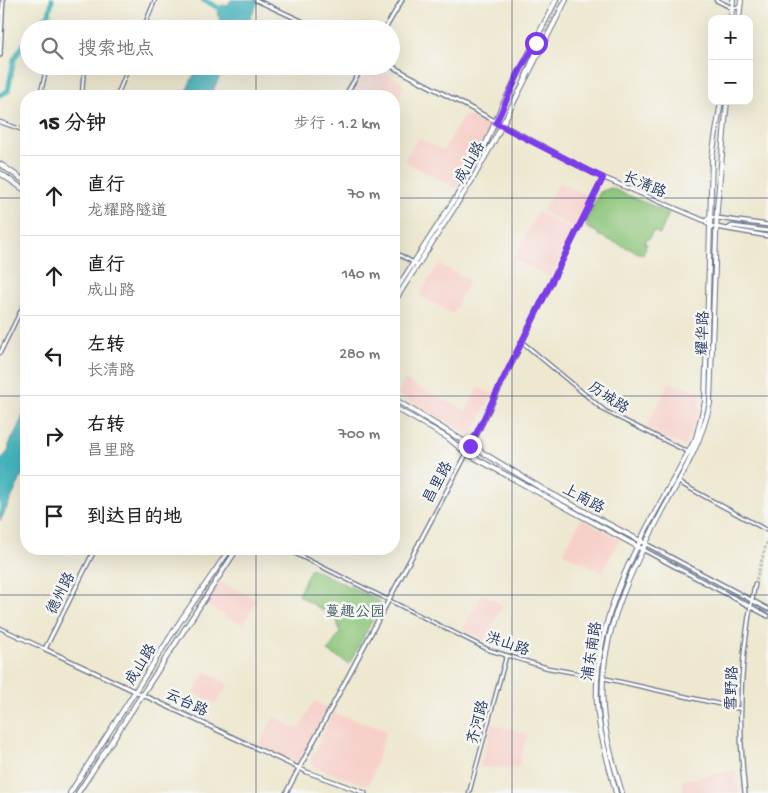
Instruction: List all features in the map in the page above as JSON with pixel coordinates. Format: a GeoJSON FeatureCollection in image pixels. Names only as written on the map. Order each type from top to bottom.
{"type":"FeatureCollection","features":[{"type":"Feature","properties":{"kind":"main road","name":"成山路"},"geometry":{"type":"LineString","coordinates":[[400,291],[483,150],[521,68],[556,0]]}},
{"type":"Feature","properties":{"kind":"main road","name":"成山路"},"geometry":{"type":"LineString","coordinates":[[400,285],[470,182],[502,126],[566,0]]}},
{"type":"Feature","properties":{"kind":"main road"},"geometry":{"type":"LineString","coordinates":[[731,15],[733,0]]}},
{"type":"Feature","properties":{"kind":"main road"},"geometry":{"type":"LineString","coordinates":[[739,15],[741,0]]}},
{"type":"Feature","properties":{"kind":"main road","name":"耀华路"},"geometry":{"type":"LineString","coordinates":[[638,547],[688,452],[702,421],[705,402],[712,157],[720,105]]}},
{"type":"Feature","properties":{"kind":"main road","name":"耀华路"},"geometry":{"type":"LineString","coordinates":[[644,550],[703,433],[710,403],[717,218],[726,105]]}},
{"type":"Feature","properties":{"kind":"main road"},"geometry":{"type":"LineString","coordinates":[[0,164],[20,178]]}},
{"type":"Feature","properties":{"kind":"main road"},"geometry":{"type":"LineString","coordinates":[[0,173],[20,187]]}},
{"type":"Feature","properties":{"kind":"main road","name":"上南路"},"geometry":{"type":"LineString","coordinates":[[400,403],[546,491],[646,544]]}},
{"type":"Feature","properties":{"kind":"main road","name":"上南路"},"geometry":{"type":"LineString","coordinates":[[400,410],[448,438],[466,453],[644,550]]}},
{"type":"Feature","properties":{"kind":"main road","name":"浦东南路"},"geometry":{"type":"LineString","coordinates":[[616,793],[601,731],[597,677],[600,648],[610,608],[638,547]]}},
{"type":"Feature","properties":{"kind":"main road","name":"浦东南路"},"geometry":{"type":"LineString","coordinates":[[622,793],[606,732],[603,707],[603,678],[609,629],[617,606],[644,550]]}},
{"type":"Feature","properties":{"kind":"main road","name":"成山路"},"geometry":{"type":"LineString","coordinates":[[70,793],[181,620],[226,555]]}},
{"type":"Feature","properties":{"kind":"main road","name":"成山路"},"geometry":{"type":"LineString","coordinates":[[78,793],[233,555]]}},
{"type":"Feature","properties":{"kind":"street"},"geometry":{"type":"LineString","coordinates":[[0,55],[4,0]]}},
{"type":"Feature","properties":{"kind":"street"},"geometry":{"type":"LineString","coordinates":[[147,20],[155,0]]}},
{"type":"Feature","properties":{"kind":"street"},"geometry":{"type":"LineString","coordinates":[[256,0],[301,20]]}},
{"type":"Feature","properties":{"kind":"street"},"geometry":{"type":"LineString","coordinates":[[390,20],[402,0]]}},
{"type":"Feature","properties":{"kind":"street"},"geometry":{"type":"LineString","coordinates":[[716,0],[732,8],[740,7]]}},
{"type":"Feature","properties":{"kind":"street"},"geometry":{"type":"LineString","coordinates":[[521,68],[538,44],[524,80]]}},
{"type":"Feature","properties":{"kind":"street","name":"长清路"},"geometry":{"type":"LineString","coordinates":[[400,71],[603,178],[705,221],[710,226]]}},
{"type":"Feature","properties":{"kind":"street"},"geometry":{"type":"LineString","coordinates":[[41,90],[45,75]]}},
{"type":"Feature","properties":{"kind":"street"},"geometry":{"type":"LineString","coordinates":[[82,90],[84,75]]}},
{"type":"Feature","properties":{"kind":"street"},"geometry":{"type":"LineString","coordinates":[[119,90],[125,75]]}},
{"type":"Feature","properties":{"kind":"street"},"geometry":{"type":"LineString","coordinates":[[349,90],[358,75]]}},
{"type":"Feature","properties":{"kind":"street"},"geometry":{"type":"LineString","coordinates":[[0,122],[20,129]]}},
{"type":"Feature","properties":{"kind":"street","name":"昌里路"},"geometry":{"type":"LineString","coordinates":[[286,793],[470,446],[603,178]]}},
{"type":"Feature","properties":{"kind":"street"},"geometry":{"type":"LineString","coordinates":[[705,221],[710,216],[768,225]]}},
{"type":"Feature","properties":{"kind":"street"},"geometry":{"type":"LineString","coordinates":[[710,226],[729,228],[732,226],[768,231]]}},
{"type":"Feature","properties":{"kind":"street"},"geometry":{"type":"LineString","coordinates":[[729,228],[731,231],[768,236]]}},
{"type":"Feature","properties":{"kind":"street"},"geometry":{"type":"LineString","coordinates":[[400,255],[416,263]]}},
{"type":"Feature","properties":{"kind":"street"},"geometry":{"type":"LineString","coordinates":[[0,352],[20,312]]}},
{"type":"Feature","properties":{"kind":"street","name":"历城路"},"geometry":{"type":"LineString","coordinates":[[522,342],[605,411],[693,454]]}},
{"type":"Feature","properties":{"kind":"street"},"geometry":{"type":"LineString","coordinates":[[678,482],[768,530]]}},
{"type":"Feature","properties":{"kind":"street","name":"上南路"},"geometry":{"type":"LineString","coordinates":[[646,544],[768,609]]}},
{"type":"Feature","properties":{"kind":"street","name":"上南路"},"geometry":{"type":"LineString","coordinates":[[644,550],[768,616]]}},
{"type":"Feature","properties":{"kind":"street","name":"德州路"},"geometry":{"type":"LineString","coordinates":[[45,648],[93,555]]}},
{"type":"Feature","properties":{"kind":"street","name":"洪山路"},"geometry":{"type":"LineString","coordinates":[[298,555],[474,643],[506,656],[569,672],[741,709]]}},
{"type":"Feature","properties":{"kind":"street","name":"雪野路"},"geometry":{"type":"LineString","coordinates":[[745,793],[741,709],[743,661],[750,606],[755,584]]}},
{"type":"Feature","properties":{"kind":"street","name":"云台路"},"geometry":{"type":"LineString","coordinates":[[0,628],[323,779],[365,793]]}},
{"type":"Feature","properties":{"kind":"street","name":"齐河路"},"geometry":{"type":"LineString","coordinates":[[469,793],[506,656]]}},
{"type":"Feature","properties":{"kind":"shaded area"},"geometry":{"type":"Polygon","coordinates":[[[364,75],[388,75],[402,82],[404,86],[400,94],[400,90],[355,90],[364,75]]]}},
{"type":"Feature","properties":{"kind":"shaded area"},"geometry":{"type":"Polygon","coordinates":[[[464,115],[478,120],[487,126],[489,131],[456,188],[404,161],[418,138],[443,150],[464,115]]]}},
{"type":"Feature","properties":{"kind":"shaded area"},"geometry":{"type":"Polygon","coordinates":[[[559,182],[590,197],[575,229],[543,212],[559,182]]]}},
{"type":"Feature","properties":{"kind":"shaded area"},"geometry":{"type":"Polygon","coordinates":[[[537,212],[574,231],[550,277],[514,259],[537,212]]]}},
{"type":"Feature","properties":{"kind":"shaded area"},"geometry":{"type":"Polygon","coordinates":[[[439,264],[469,280],[453,314],[419,295],[439,264]]]}},
{"type":"Feature","properties":{"kind":"shaded area"},"geometry":{"type":"Polygon","coordinates":[[[404,380],[466,411],[478,388],[493,394],[471,436],[400,395],[404,380]]]}},
{"type":"Feature","properties":{"kind":"shaded area"},"geometry":{"type":"Polygon","coordinates":[[[669,383],[700,391],[698,415],[684,447],[645,429],[669,383]]]}},
{"type":"Feature","properties":{"kind":"shaded area"},"geometry":{"type":"Polygon","coordinates":[[[581,519],[620,539],[602,572],[563,553],[581,519]]]}},
{"type":"Feature","properties":{"kind":"shaded area"},"geometry":{"type":"Polygon","coordinates":[[[220,581],[257,600],[244,625],[204,605],[220,581]]]}},
{"type":"Feature","properties":{"kind":"shaded area"},"geometry":{"type":"Polygon","coordinates":[[[482,594],[503,605],[485,640],[463,629],[482,594]]]}},
{"type":"Feature","properties":{"kind":"shaded area"},"geometry":{"type":"Polygon","coordinates":[[[206,671],[228,684],[216,704],[194,693],[206,671]]]}},
{"type":"Feature","properties":{"kind":"shaded area"},"geometry":{"type":"Polygon","coordinates":[[[314,701],[327,708],[301,760],[295,761],[259,745],[274,717],[299,729],[314,701]]]}},
{"type":"Feature","properties":{"kind":"shaded area"},"geometry":{"type":"Polygon","coordinates":[[[333,713],[386,730],[369,786],[314,767],[310,761],[333,713]]]}},
{"type":"Feature","properties":{"kind":"shaded area"},"geometry":{"type":"Polygon","coordinates":[[[492,724],[527,734],[518,767],[479,768],[492,724]]]}},
{"type":"Feature","properties":{"kind":"shaded area"},"geometry":{"type":"Polygon","coordinates":[[[735,770],[739,793],[684,793],[682,780],[735,770]]]}},
{"type":"Feature","properties":{"kind":"green space"},"geometry":{"type":"Polygon","coordinates":[[[611,188],[669,213],[660,234],[653,231],[649,239],[646,239],[644,243],[647,244],[643,255],[598,235],[598,233],[586,227],[588,222],[585,221],[600,192],[611,188]]]}},
{"type":"Feature","properties":{"kind":"green space","name":"蔓趣公园"},"geometry":{"type":"Polygon","coordinates":[[[311,568],[378,600],[381,604],[349,664],[328,651],[340,633],[337,619],[298,595],[311,568]]]}},
{"type":"Feature","properties":{"kind":"water"},"geometry":{"type":"Polygon","coordinates":[[[231,0],[259,0],[249,20],[220,20],[217,14],[222,5],[227,6],[231,0]]]}},
{"type":"Feature","properties":{"kind":"water"},"geometry":{"type":"Polygon","coordinates":[[[194,75],[220,75],[213,90],[187,90],[194,75]]]}},
{"type":"Feature","properties":{"kind":"water"},"geometry":{"type":"Polygon","coordinates":[[[20,422],[20,480],[0,521],[0,462],[9,450],[9,445],[20,422]]]}},
{"type":"Feature","properties":{"kind":"waterway"},"geometry":{"type":"LineString","coordinates":[[44,20],[49,14],[52,0]]}},
{"type":"Feature","properties":{"kind":"waterway"},"geometry":{"type":"LineString","coordinates":[[203,0],[225,11]]}},
{"type":"Feature","properties":{"kind":"waterway"},"geometry":{"type":"LineString","coordinates":[[0,95],[8,91],[14,59],[20,50]]}},
{"type":"Feature","properties":{"kind":"tunnel"},"geometry":{"type":"LineString","coordinates":[[536,43],[558,0]]}},
{"type":"Feature","properties":{"kind":"tunnel"},"geometry":{"type":"LineString","coordinates":[[539,44],[562,0]]}},
{"type":"Feature","properties":{"kind":"tunnel"},"geometry":{"type":"LineString","coordinates":[[755,584],[768,538]]}},
{"type":"Feature","properties":{"kind":"route"},"geometry":{"type":"LineString","coordinates":[[470,446],[603,178],[496,123],[521,68],[536,43]]}}]}
